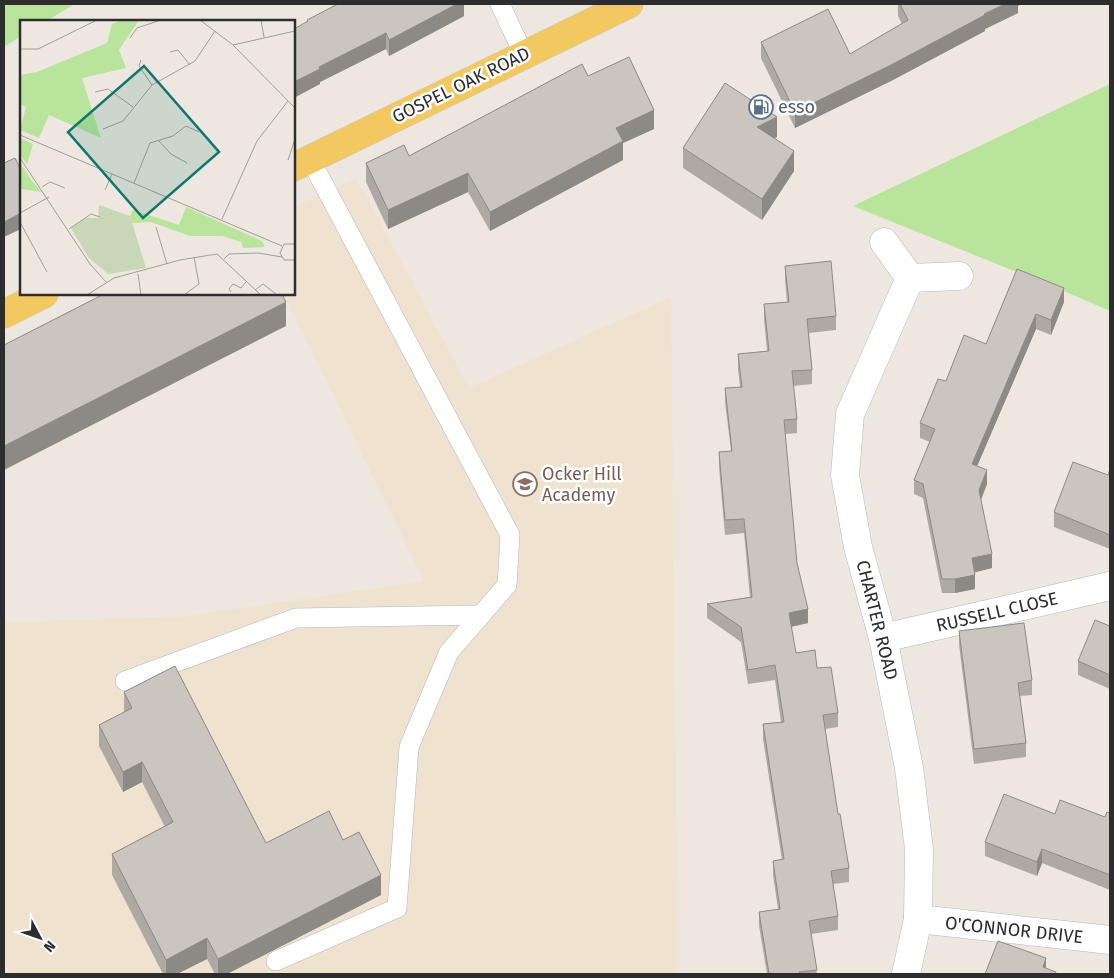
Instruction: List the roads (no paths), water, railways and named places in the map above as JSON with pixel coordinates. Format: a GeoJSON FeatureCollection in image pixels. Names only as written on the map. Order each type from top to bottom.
{"type":"FeatureCollection","features":[{"type":"Feature","properties":{"kind":"main road","name":"GOSPEL OAK ROAD"},"geometry":{"type":"LineString","coordinates":[[302,163],[629,4]]}},
{"type":"Feature","properties":{"kind":"main road"},"geometry":{"type":"LineString","coordinates":[[4,314],[42,295]]}},
{"type":"Feature","properties":{"kind":"street"},"geometry":{"type":"LineString","coordinates":[[884,242],[910,278],[959,276]]}},
{"type":"Feature","properties":{"kind":"street","name":"CHARTER ROAD"},"geometry":{"type":"LineString","coordinates":[[906,974],[918,919],[919,849],[909,768],[883,638],[858,547],[845,475],[850,414],[910,278]]}},
{"type":"Feature","properties":{"kind":"street","name":"RUSSELL CLOSE"},"geometry":{"type":"LineString","coordinates":[[883,638],[1110,586]]}},
{"type":"Feature","properties":{"kind":"street","name":"O'CONNOR DRIVE"},"geometry":{"type":"LineString","coordinates":[[918,919],[1110,940]]}},
{"type":"Feature","properties":{"kind":"lane"},"geometry":{"type":"LineString","coordinates":[[500,4],[524,54]]}},
{"type":"Feature","properties":{"kind":"lane"},"geometry":{"type":"LineString","coordinates":[[276,961],[397,908],[409,747],[449,652],[507,585],[510,535],[302,163]]}},
{"type":"Feature","properties":{"kind":"lane"},"geometry":{"type":"LineString","coordinates":[[125,681],[296,618],[481,615]]}},
{"type":"Feature","properties":{"kind":"place","name":"esso"},"geometry":{"type":"Point","coordinates":[761,107]}},
{"type":"Feature","properties":{"kind":"place","name":"Ocker Hill Academy"},"geometry":{"type":"Point","coordinates":[525,484]}}]}
